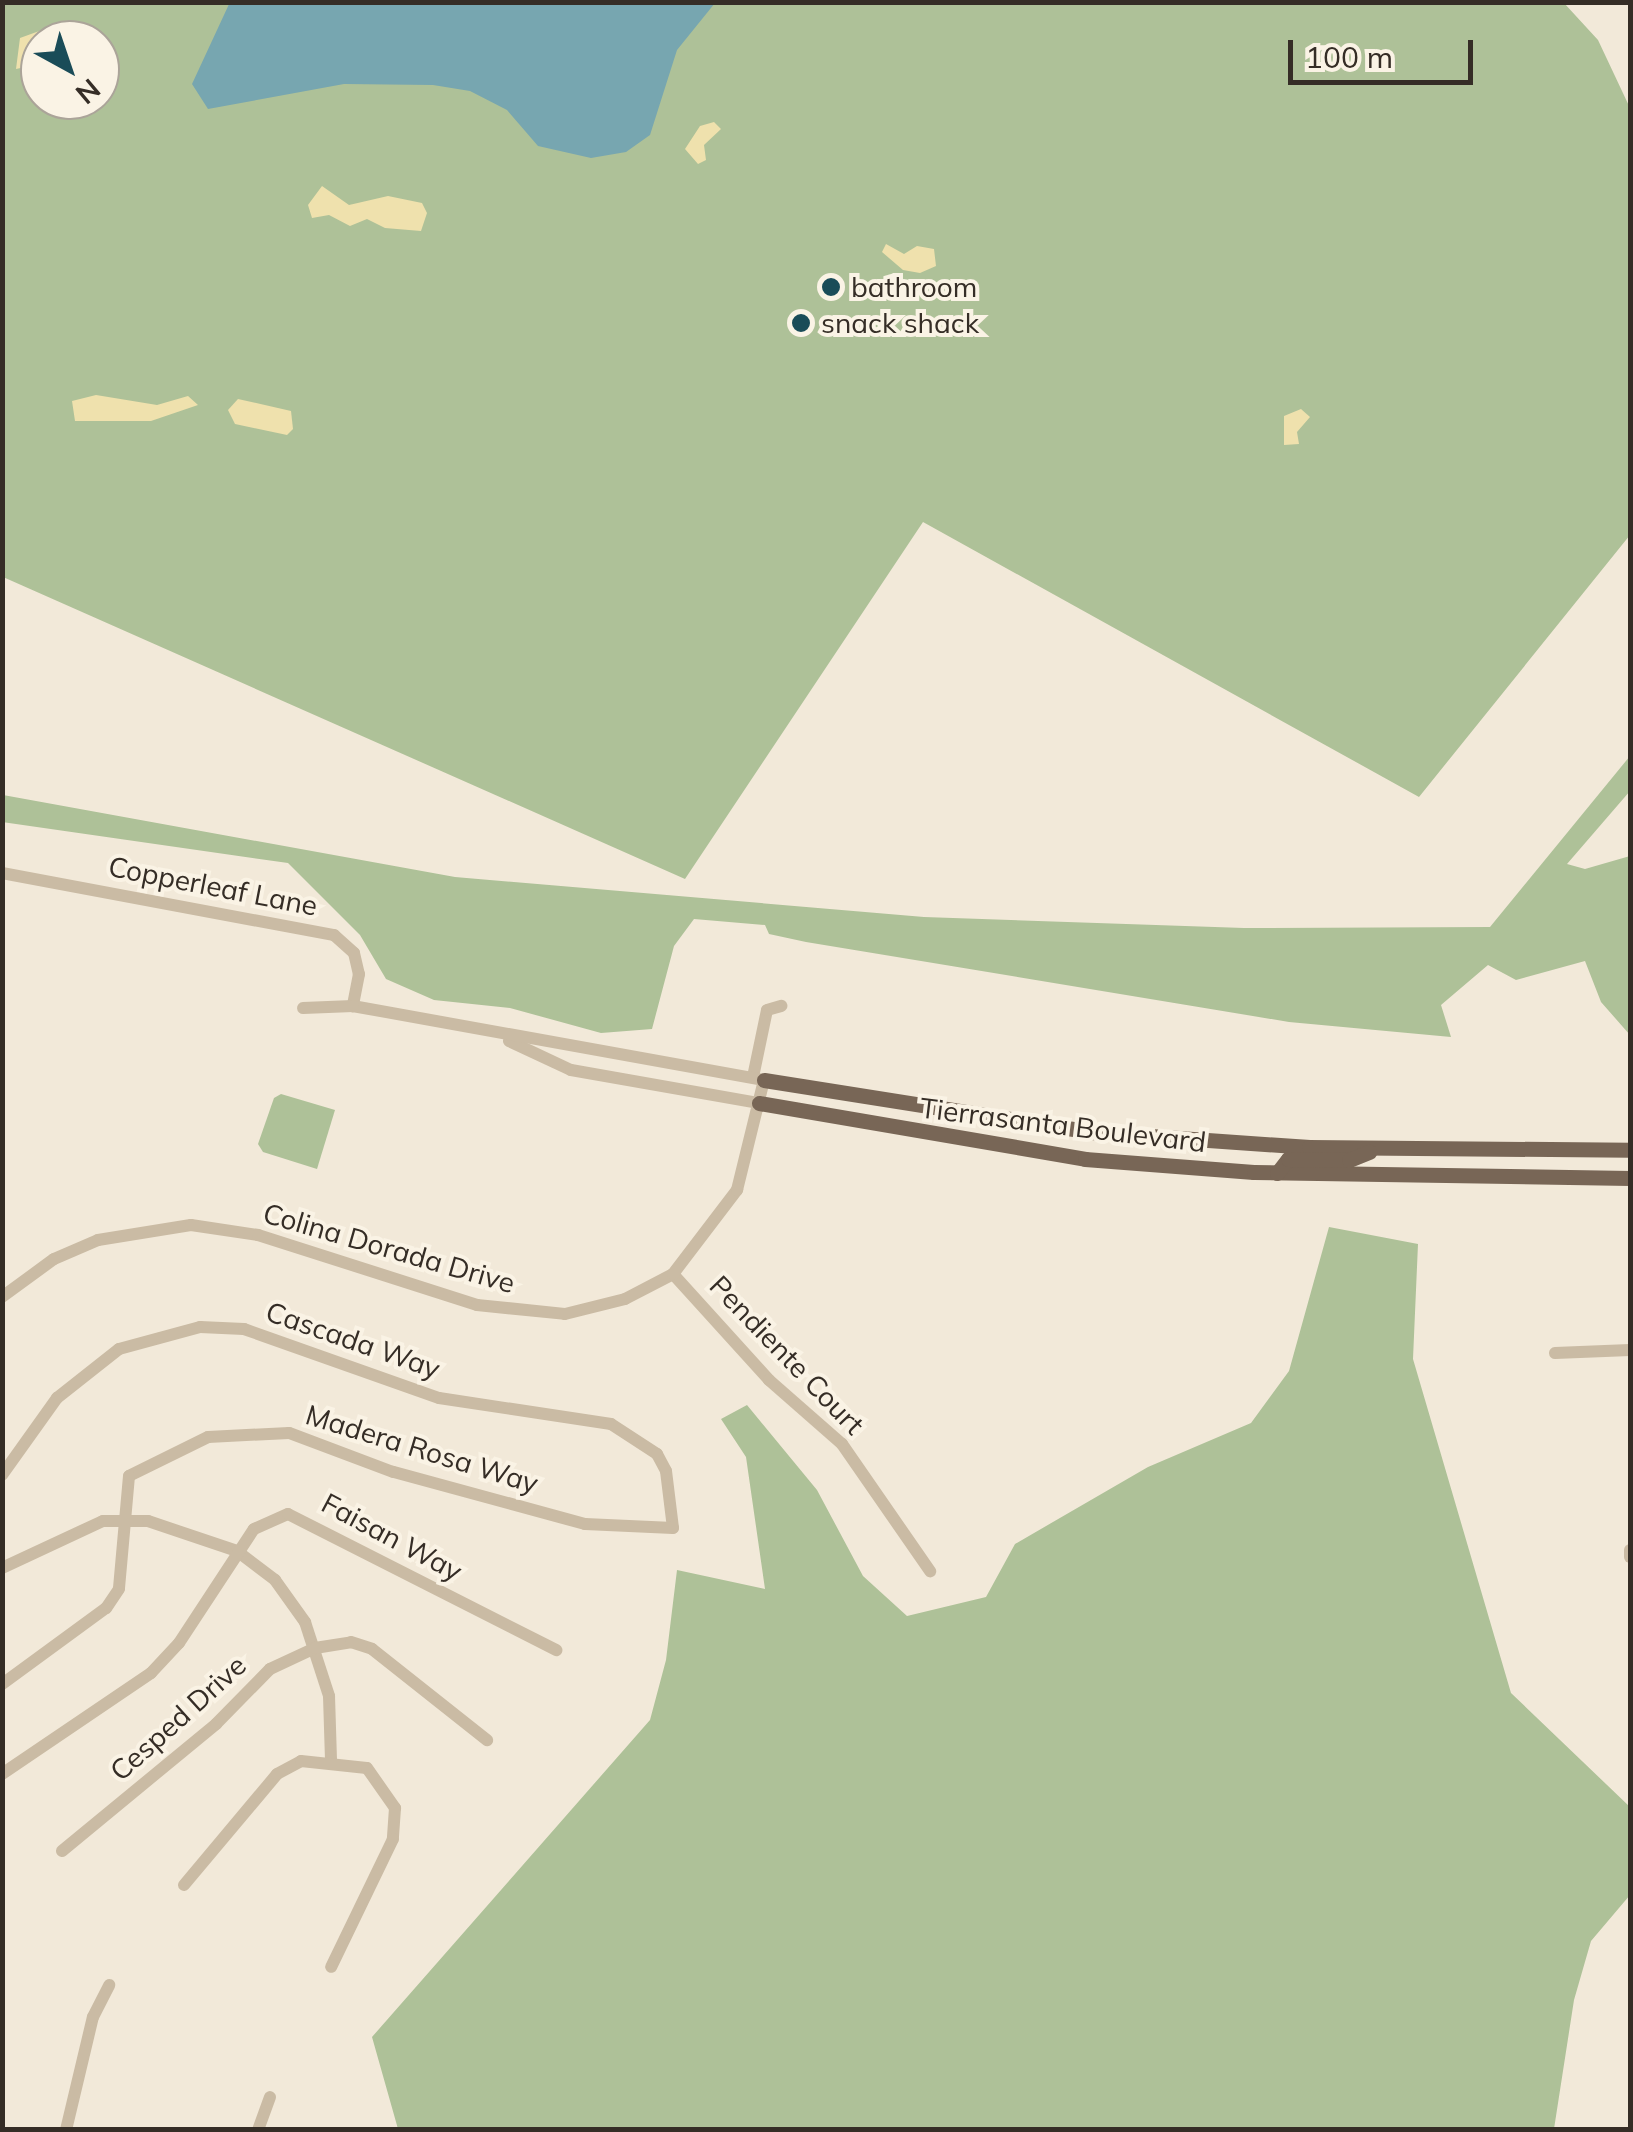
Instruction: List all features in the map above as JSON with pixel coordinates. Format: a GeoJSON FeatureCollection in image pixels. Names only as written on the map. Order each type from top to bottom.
{"type":"FeatureCollection","features":[{"type":"Feature","properties":{"kind":"main road","name":"Tierrasanta Boulevard"},"geometry":{"type":"LineString","coordinates":[[759,1078],[1094,1132],[1377,1149],[1630,1150]]}},
{"type":"Feature","properties":{"kind":"main road","name":"Tierrasanta Boulevard"},"geometry":{"type":"LineString","coordinates":[[758,1104],[971,1144],[1277,1173],[1630,1178]]}},
{"type":"Feature","properties":{"kind":"main road"},"geometry":{"type":"LineString","coordinates":[[1277,1173],[1288,1159],[1350,1160],[1377,1149]]}},
{"type":"Feature","properties":{"kind":"street","name":"Copperleaf Lane"},"geometry":{"type":"LineString","coordinates":[[2,873],[334,935],[354,952],[359,974],[353,1006]]}},
{"type":"Feature","properties":{"kind":"street","name":"Tierrasanta Boulevard"},"geometry":{"type":"LineString","coordinates":[[303,1008],[353,1006],[502,1038],[559,1040],[759,1078]]}},
{"type":"Feature","properties":{"kind":"street","name":"Colina Dorada Drive"},"geometry":{"type":"LineString","coordinates":[[2,1296],[54,1259],[98,1240],[191,1225],[258,1234],[505,1311],[565,1314],[626,1299],[674,1274],[737,1190],[758,1104],[767,1010],[781,1006]]}},
{"type":"Feature","properties":{"kind":"street","name":"Tierrasanta Boulevard"},"geometry":{"type":"LineString","coordinates":[[502,1038],[571,1070],[758,1104]]}},
{"type":"Feature","properties":{"kind":"street","name":"Pendiente Court"},"geometry":{"type":"LineString","coordinates":[[674,1274],[769,1380],[842,1444],[930,1571]]}},
{"type":"Feature","properties":{"kind":"street","name":"Cascada Way"},"geometry":{"type":"LineString","coordinates":[[2,1474],[56,1398],[119,1350],[200,1327],[244,1329],[439,1398],[612,1424],[657,1454],[666,1471],[673,1528]]}},
{"type":"Feature","properties":{"kind":"street"},"geometry":{"type":"LineString","coordinates":[[1554,1353],[1630,1350]]}},
{"type":"Feature","properties":{"kind":"street","name":"Madera Rosa Way"},"geometry":{"type":"LineString","coordinates":[[2,1684],[106,1608],[122,1576],[122,1520],[129,1476],[208,1436],[253,1432],[316,1438],[393,1472],[585,1524],[673,1528]]}},
{"type":"Feature","properties":{"kind":"street","name":"Faisan Way"},"geometry":{"type":"LineString","coordinates":[[2,1774],[151,1673],[179,1643],[237,1551],[264,1520],[288,1514],[308,1519],[556,1650]]}},
{"type":"Feature","properties":{"kind":"street"},"geometry":{"type":"LineString","coordinates":[[2,1568],[76,1529],[122,1520],[212,1538],[237,1551],[275,1580],[315,1648],[329,1696],[331,1760]]}},
{"type":"Feature","properties":{"kind":"street","name":"Cesped Drive"},"geometry":{"type":"LineString","coordinates":[[62,1851],[216,1724],[270,1669],[315,1648],[351,1642],[372,1649],[487,1740]]}},
{"type":"Feature","properties":{"kind":"street"},"geometry":{"type":"LineString","coordinates":[[184,1885],[277,1774],[301,1761],[331,1760],[367,1768],[395,1808],[394,1839],[330,1967]]}},
{"type":"Feature","properties":{"kind":"street"},"geometry":{"type":"LineString","coordinates":[[66,2130],[93,2017],[109,1985]]}},
{"type":"Feature","properties":{"kind":"street"},"geometry":{"type":"LineString","coordinates":[[258,2130],[270,2097]]}},
{"type":"Feature","properties":{"kind":"green space"},"geometry":{"type":"Polygon","coordinates":[[[3,3],[1564,3],[1598,40],[1630,108],[1630,535],[1419,797],[923,522],[685,879],[3,577],[3,3]]]}},
{"type":"Feature","properties":{"kind":"green space"},"geometry":{"type":"Polygon","coordinates":[[[1630,756],[1630,791],[1567,864],[1585,869],[1630,856],[1630,1035],[1601,1002],[1585,961],[1516,980],[1488,965],[1441,1005],[1451,1037],[1289,1022],[806,942],[769,934],[765,925],[694,919],[674,946],[652,1029],[601,1033],[510,1008],[434,1000],[386,979],[360,935],[288,863],[2,822],[3,795],[455,877],[924,917],[1244,928],[1490,927],[1630,756]]]}},
{"type":"Feature","properties":{"kind":"green space"},"geometry":{"type":"Polygon","coordinates":[[[281,1094],[335,1110],[317,1169],[263,1152],[258,1144],[274,1098],[281,1094]]]}},
{"type":"Feature","properties":{"kind":"green space"},"geometry":{"type":"Polygon","coordinates":[[[1329,1227],[1418,1244],[1413,1359],[1511,1693],[1630,1807],[1630,1895],[1591,1941],[1574,2000],[1554,2129],[398,2129],[372,2037],[650,1720],[666,1660],[677,1570],[765,1589],[746,1457],[721,1419],[747,1405],[817,1490],[863,1576],[907,1616],[986,1597],[1015,1544],[1148,1467],[1251,1423],[1289,1371],[1329,1227]]]}},
{"type":"Feature","properties":{"kind":"sand"},"geometry":{"type":"Polygon","coordinates":[[[714,122],[721,129],[704,145],[706,160],[698,164],[685,149],[700,126],[714,122]]]}},
{"type":"Feature","properties":{"kind":"sand"},"geometry":{"type":"Polygon","coordinates":[[[322,186],[349,205],[388,196],[422,203],[427,213],[421,231],[385,228],[367,219],[350,226],[329,215],[312,218],[308,205],[322,186]]]}},
{"type":"Feature","properties":{"kind":"sand"},"geometry":{"type":"Polygon","coordinates":[[[886,244],[904,254],[917,246],[934,249],[936,266],[920,273],[903,270],[882,252],[886,244]]]}},
{"type":"Feature","properties":{"kind":"sand"},"geometry":{"type":"Polygon","coordinates":[[[96,395],[157,405],[188,396],[198,405],[151,421],[75,421],[72,401],[96,395]]]}},
{"type":"Feature","properties":{"kind":"sand"},"geometry":{"type":"Polygon","coordinates":[[[238,399],[291,411],[293,429],[287,435],[235,424],[228,410],[238,399]]]}},
{"type":"Feature","properties":{"kind":"sand"},"geometry":{"type":"Polygon","coordinates":[[[1301,409],[1310,417],[1297,432],[1299,444],[1284,445],[1284,416],[1301,409]]]}},
{"type":"Feature","properties":{"kind":"water"},"geometry":{"type":"Polygon","coordinates":[[[230,2],[715,3],[677,50],[650,135],[626,152],[591,158],[538,146],[507,110],[470,91],[433,85],[344,84],[208,109],[192,84],[230,2]]]}},
{"type":"Feature","properties":{"kind":"place","name":"bathroom"},"geometry":{"type":"Point","coordinates":[831,287]}},
{"type":"Feature","properties":{"kind":"place","name":"snack shack"},"geometry":{"type":"Point","coordinates":[801,323]}}]}
